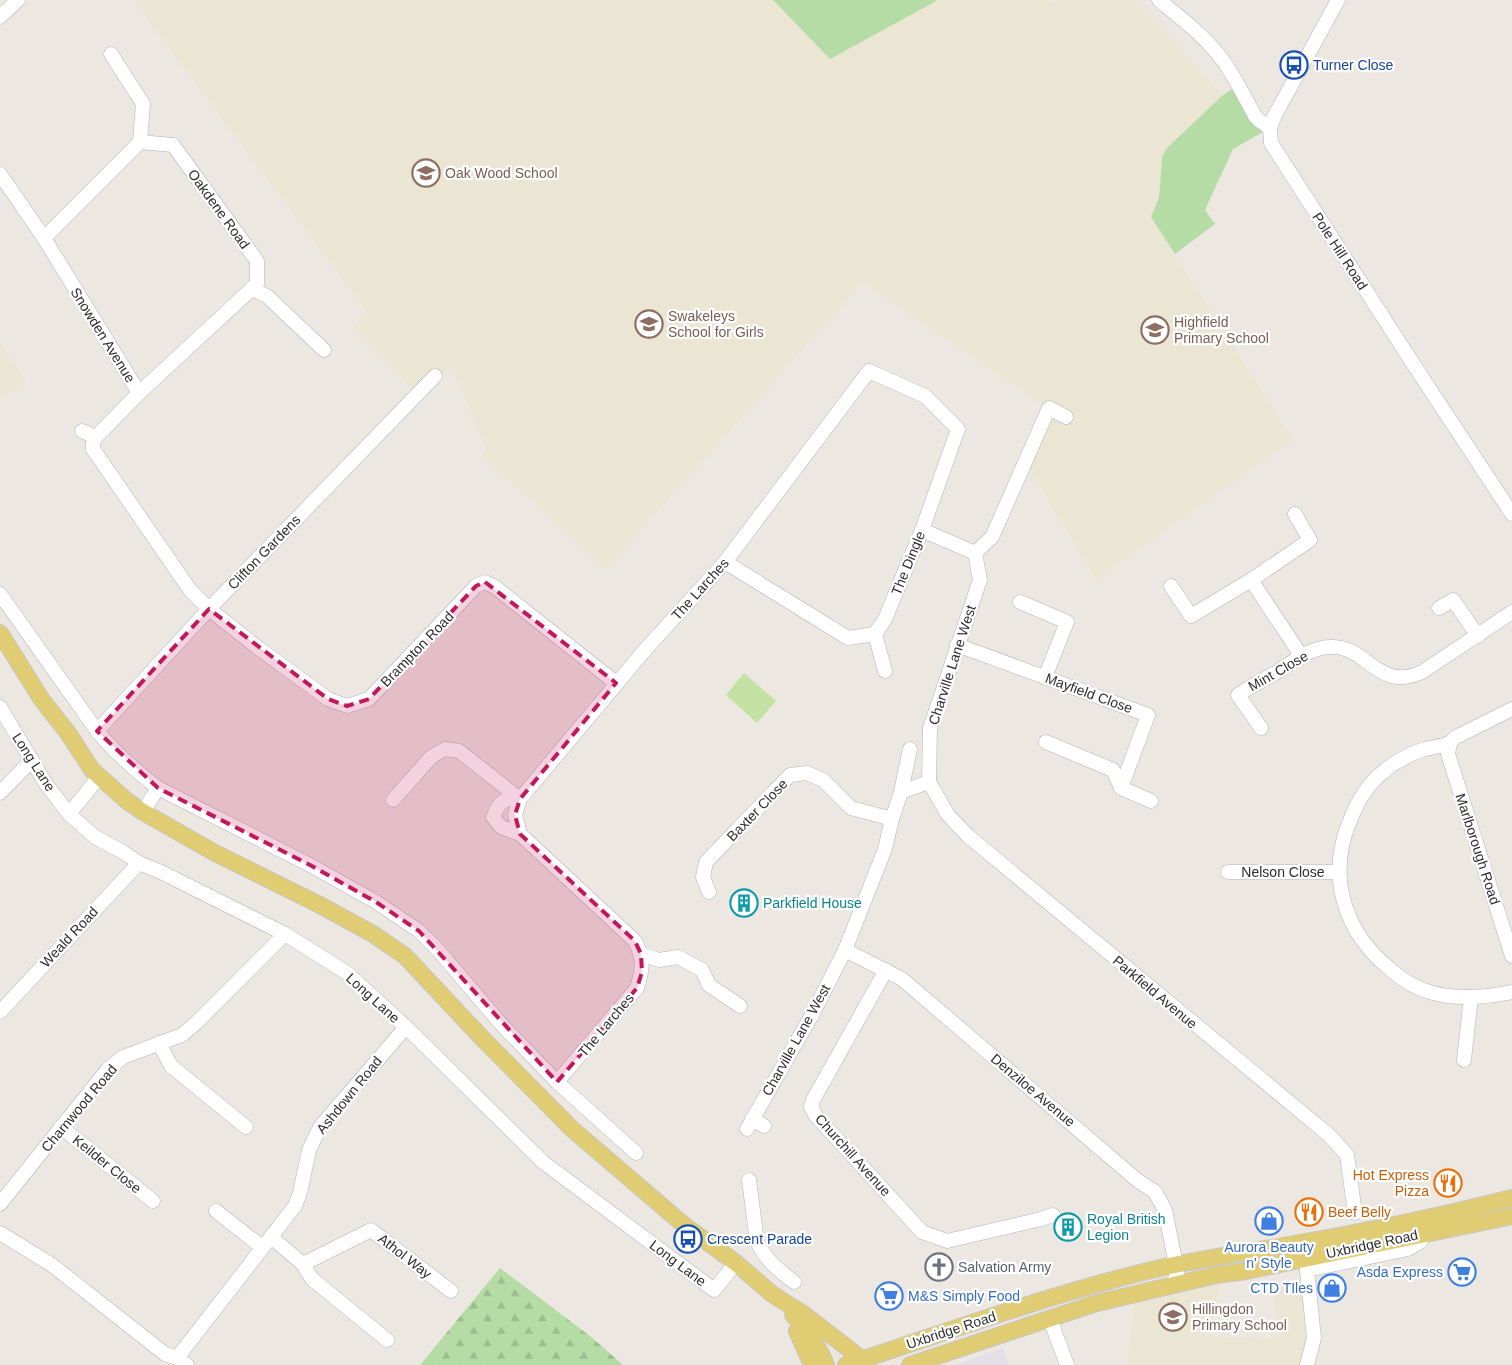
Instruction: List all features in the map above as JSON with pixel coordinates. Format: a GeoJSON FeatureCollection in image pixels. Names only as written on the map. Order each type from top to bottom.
{"type":"FeatureCollection","features":[{"type":"Feature","properties":{"kind":"main road"},"geometry":{"type":"LineString","coordinates":[[0,633],[42,700],[99,778],[143,812],[215,853],[318,904],[365,930],[405,956],[562,1120],[677,1219],[736,1264],[771,1294],[808,1331],[826,1365]]}},
{"type":"Feature","properties":{"kind":"main road","name":"Uxbridge Road"},"geometry":{"type":"LineString","coordinates":[[846,1365],[1034,1302],[1086,1287],[1176,1265],[1388,1226],[1512,1198]]}},
{"type":"Feature","properties":{"kind":"main road","name":"Uxbridge Road"},"geometry":{"type":"LineString","coordinates":[[910,1365],[1096,1303],[1173,1285],[1306,1264],[1424,1234],[1512,1216]]}},
{"type":"Feature","properties":{"kind":"main road"},"geometry":{"type":"LineString","coordinates":[[771,1294],[805,1315],[862,1360]]}},
{"type":"Feature","properties":{"kind":"main road"},"geometry":{"type":"LineString","coordinates":[[771,1294],[804,1345],[812,1365]]}},
{"type":"Feature","properties":{"kind":"street"},"geometry":{"type":"LineString","coordinates":[[0,17],[18,0]]}},
{"type":"Feature","properties":{"kind":"street"},"geometry":{"type":"LineString","coordinates":[[1159,0],[1213,48],[1234,76],[1255,116],[1270,128],[1338,0]]}},
{"type":"Feature","properties":{"kind":"street"},"geometry":{"type":"LineString","coordinates":[[44,238],[140,142],[143,104],[111,54]]}},
{"type":"Feature","properties":{"kind":"street","name":"Pole Hill Road"},"geometry":{"type":"LineString","coordinates":[[1270,128],[1269,138],[1275,150],[1512,514]]}},
{"type":"Feature","properties":{"kind":"street","name":"Oakdene Road"},"geometry":{"type":"LineString","coordinates":[[140,142],[173,145],[257,261],[257,284],[252,289]]}},
{"type":"Feature","properties":{"kind":"street","name":"Snowden Avenue"},"geometry":{"type":"LineString","coordinates":[[0,174],[44,238],[139,393],[96,437]]}},
{"type":"Feature","properties":{"kind":"street"},"geometry":{"type":"LineString","coordinates":[[139,393],[252,289],[267,296],[324,350]]}},
{"type":"Feature","properties":{"kind":"street","name":"The Dingle"},"geometry":{"type":"LineString","coordinates":[[869,371],[925,396],[958,429],[922,530],[886,619],[875,634]]}},
{"type":"Feature","properties":{"kind":"street","name":"The Larches"},"geometry":{"type":"LineString","coordinates":[[520,800],[616,683],[725,562],[869,371]]}},
{"type":"Feature","properties":{"kind":"street","name":"Clifton Gardens"},"geometry":{"type":"LineString","coordinates":[[97,731],[209,608],[435,376]]}},
{"type":"Feature","properties":{"kind":"street"},"geometry":{"type":"LineString","coordinates":[[922,530],[975,553],[992,537],[1049,408],[1066,417]]}},
{"type":"Feature","properties":{"kind":"street"},"geometry":{"type":"LineString","coordinates":[[82,431],[96,437],[93,442],[93,449],[190,590],[209,608]]}},
{"type":"Feature","properties":{"kind":"street"},"geometry":{"type":"LineString","coordinates":[[1171,586],[1191,616],[1251,580],[1310,540],[1294,514]]}},
{"type":"Feature","properties":{"kind":"street","name":"Charville Lane West"},"geometry":{"type":"LineString","coordinates":[[929,782],[930,728],[980,580],[975,553]]}},
{"type":"Feature","properties":{"kind":"street"},"geometry":{"type":"LineString","coordinates":[[725,562],[848,638],[875,634],[885,671]]}},
{"type":"Feature","properties":{"kind":"street"},"geometry":{"type":"LineString","coordinates":[[1251,580],[1302,657]]}},
{"type":"Feature","properties":{"kind":"street","name":"Brampton Road"},"geometry":{"type":"LineString","coordinates":[[209,608],[257,647],[328,699],[347,706],[369,699],[476,586],[485,582],[495,587],[616,683]]}},
{"type":"Feature","properties":{"kind":"street"},"geometry":{"type":"LineString","coordinates":[[0,594],[97,731],[110,747],[142,776],[158,788],[310,865],[376,902],[419,931],[557,1082],[636,1152]]}},
{"type":"Feature","properties":{"kind":"street"},"geometry":{"type":"LineString","coordinates":[[1439,608],[1453,600],[1478,636]]}},
{"type":"Feature","properties":{"kind":"street"},"geometry":{"type":"LineString","coordinates":[[1020,602],[1067,622],[1045,677]]}},
{"type":"Feature","properties":{"kind":"street","name":"Mint Close"},"geometry":{"type":"LineString","coordinates":[[1261,728],[1238,695],[1312,651],[1322,648],[1340,647],[1383,673],[1406,678],[1422,672],[1512,612]]}},
{"type":"Feature","properties":{"kind":"street","name":"Mayfield Close"},"geometry":{"type":"LineString","coordinates":[[957,645],[1148,715],[1120,788]]}},
{"type":"Feature","properties":{"kind":"street","name":"Long Lane"},"geometry":{"type":"LineString","coordinates":[[0,707],[46,784],[69,814],[95,837],[123,852],[138,863],[161,872],[285,934],[347,973],[406,1027],[543,1162],[714,1290],[736,1264]]}},
{"type":"Feature","properties":{"kind":"street"},"geometry":{"type":"LineString","coordinates":[[1512,708],[1456,737],[1450,743],[1400,760],[1388,768],[1369,786],[1353,812],[1346,828],[1338,872],[1346,909],[1356,933],[1372,954],[1396,975],[1419,988],[1450,996],[1488,996],[1512,992]]}},
{"type":"Feature","properties":{"kind":"street"},"geometry":{"type":"LineString","coordinates":[[1046,742],[1114,770],[1120,788],[1151,801]]}},
{"type":"Feature","properties":{"kind":"street","name":"Marlborough Road"},"geometry":{"type":"LineString","coordinates":[[1450,743],[1448,754],[1512,956]]}},
{"type":"Feature","properties":{"kind":"street"},"geometry":{"type":"LineString","coordinates":[[393,800],[431,757],[445,749],[459,751],[520,800]]}},
{"type":"Feature","properties":{"kind":"street","name":"Charville Lane West"},"geometry":{"type":"LineString","coordinates":[[754,1125],[845,950],[886,849],[892,819],[902,792],[910,749]]}},
{"type":"Feature","properties":{"kind":"street"},"geometry":{"type":"LineString","coordinates":[[0,793],[32,760]]}},
{"type":"Feature","properties":{"kind":"street","name":"Baxter Close"},"geometry":{"type":"LineString","coordinates":[[709,892],[703,877],[706,862],[790,776],[807,773],[823,780],[851,808],[892,819]]}},
{"type":"Feature","properties":{"kind":"street"},"geometry":{"type":"LineString","coordinates":[[69,814],[99,778]]}},
{"type":"Feature","properties":{"kind":"street"},"geometry":{"type":"LineString","coordinates":[[902,792],[929,782]]}},
{"type":"Feature","properties":{"kind":"street","name":"Parkfield Avenue"},"geometry":{"type":"LineString","coordinates":[[929,782],[948,814],[968,836],[1330,1136],[1347,1155],[1355,1213]]}},
{"type":"Feature","properties":{"kind":"street"},"geometry":{"type":"LineString","coordinates":[[143,812],[158,788]]}},
{"type":"Feature","properties":{"kind":"street"},"geometry":{"type":"LineString","coordinates":[[520,800],[508,798],[498,805],[493,817],[501,827],[520,834],[625,931],[635,941],[641,954],[658,960],[678,957],[702,970],[709,985],[740,1006]]}},
{"type":"Feature","properties":{"kind":"street"},"geometry":{"type":"LineString","coordinates":[[520,800],[516,815],[520,834]]}},
{"type":"Feature","properties":{"kind":"street","name":"Weald Road"},"geometry":{"type":"LineString","coordinates":[[0,1012],[138,863]]}},
{"type":"Feature","properties":{"kind":"street","name":"Nelson Close"},"geometry":{"type":"LineString","coordinates":[[1228,872],[1338,872]]}},
{"type":"Feature","properties":{"kind":"street","name":"Charnwood Road"},"geometry":{"type":"LineString","coordinates":[[0,1204],[108,1069],[123,1057],[182,1034],[196,1023],[285,934]]}},
{"type":"Feature","properties":{"kind":"street","name":"Denziloe Avenue"},"geometry":{"type":"LineString","coordinates":[[845,950],[902,979],[1137,1180],[1155,1192],[1165,1210],[1176,1265]]}},
{"type":"Feature","properties":{"kind":"street","name":"The Larches"},"geometry":{"type":"LineString","coordinates":[[557,1082],[637,988],[642,972],[641,954]]}},
{"type":"Feature","properties":{"kind":"street","name":"Churchill Avenue"},"geometry":{"type":"LineString","coordinates":[[886,970],[813,1100],[811,1107],[816,1116],[922,1232],[947,1241],[1053,1215]]}},
{"type":"Feature","properties":{"kind":"street"},"geometry":{"type":"LineString","coordinates":[[1464,1060],[1471,996]]}},
{"type":"Feature","properties":{"kind":"street","name":"Ashdown Road"},"geometry":{"type":"LineString","coordinates":[[182,1361],[266,1242],[295,1206],[300,1193],[309,1150],[320,1127],[406,1027]]}},
{"type":"Feature","properties":{"kind":"street"},"geometry":{"type":"LineString","coordinates":[[159,1043],[171,1066],[246,1127]]}},
{"type":"Feature","properties":{"kind":"street","name":"Keilder Close"},"geometry":{"type":"LineString","coordinates":[[61,1127],[153,1202]]}},
{"type":"Feature","properties":{"kind":"street"},"geometry":{"type":"LineString","coordinates":[[749,1180],[757,1242],[761,1251],[776,1269],[794,1282]]}},
{"type":"Feature","properties":{"kind":"street"},"geometry":{"type":"LineString","coordinates":[[216,1211],[303,1264],[312,1279],[387,1340]]}},
{"type":"Feature","properties":{"kind":"street","name":"Athol Way"},"geometry":{"type":"LineString","coordinates":[[303,1264],[371,1230],[451,1291]]}},
{"type":"Feature","properties":{"kind":"street"},"geometry":{"type":"LineString","coordinates":[[0,1234],[52,1265],[165,1354],[182,1361]]}},
{"type":"Feature","properties":{"kind":"street"},"geometry":{"type":"LineString","coordinates":[[1306,1264],[1314,1338],[1307,1365]]}},
{"type":"Feature","properties":{"kind":"street"},"geometry":{"type":"LineString","coordinates":[[1173,1285],[1177,1274],[1176,1265]]}},
{"type":"Feature","properties":{"kind":"street"},"geometry":{"type":"LineString","coordinates":[[771,1294],[776,1269]]}},
{"type":"Feature","properties":{"kind":"street"},"geometry":{"type":"LineString","coordinates":[[1086,1287],[1088,1296],[1096,1303]]}},
{"type":"Feature","properties":{"kind":"street"},"geometry":{"type":"LineString","coordinates":[[1050,1319],[1067,1365]]}},
{"type":"Feature","properties":{"kind":"highlighted area"},"geometry":{"type":"Polygon","coordinates":[[[485,582],[616,683],[520,799],[515,815],[520,834],[635,941],[641,954],[642,972],[637,988],[557,1082],[419,931],[376,902],[310,865],[158,788],[97,731],[209,609],[328,699],[347,706],[369,699],[476,586],[485,582]]]}},
{"type":"Feature","properties":{"kind":"shaded area","name":"Swakeleys School for Girls"},"geometry":{"type":"Polygon","coordinates":[[[140,0],[773,0],[830,59],[938,0],[1049,0],[1052,4],[1056,0],[1135,0],[1223,95],[1166,149],[1160,175],[1159,198],[1151,217],[1293,440],[1096,579],[1020,454],[1043,405],[863,282],[606,569],[481,455],[486,448],[452,366],[422,398],[353,327],[368,313],[136,4],[140,0]]]}},
{"type":"Feature","properties":{"kind":"shaded area"},"geometry":{"type":"Polygon","coordinates":[[[0,342],[26,382],[0,400],[0,342]]]}},
{"type":"Feature","properties":{"kind":"shaded area","name":"Hillingdon Primary School"},"geometry":{"type":"Polygon","coordinates":[[[1221,1279],[1210,1336],[1277,1339],[1273,1286],[1309,1283],[1307,1365],[1127,1365],[1135,1298],[1221,1279]]]}},
{"type":"Feature","properties":{"kind":"shaded area"},"geometry":{"type":"Polygon","coordinates":[[[1003,1348],[1009,1365],[955,1365],[1003,1348]]]}},
{"type":"Feature","properties":{"kind":"green space"},"geometry":{"type":"Polygon","coordinates":[[[773,0],[938,0],[830,59],[773,0]]]}},
{"type":"Feature","properties":{"kind":"green space"},"geometry":{"type":"Polygon","coordinates":[[[1238,85],[1270,128],[1233,149],[1205,210],[1215,224],[1175,254],[1151,217],[1159,198],[1162,158],[1166,149],[1223,95],[1238,85]]]}},
{"type":"Feature","properties":{"kind":"green space"},"geometry":{"type":"Polygon","coordinates":[[[744,673],[776,701],[757,723],[726,695],[744,673]]]}},
{"type":"Feature","properties":{"kind":"green space"},"geometry":{"type":"Polygon","coordinates":[[[500,1268],[590,1336],[623,1365],[420,1365],[500,1268]]]}},
{"type":"Feature","properties":{"kind":"place","name":"Turner Close"},"geometry":{"type":"Point","coordinates":[1294,65]}},
{"type":"Feature","properties":{"kind":"place","name":"Oak Wood School"},"geometry":{"type":"Point","coordinates":[426,173]}},
{"type":"Feature","properties":{"kind":"place","name":"Swakeleys School for Girls"},"geometry":{"type":"Point","coordinates":[649,324]}},
{"type":"Feature","properties":{"kind":"place","name":"Highfield Primary School"},"geometry":{"type":"Point","coordinates":[1155,330]}},
{"type":"Feature","properties":{"kind":"place","name":"Parkfield House"},"geometry":{"type":"Point","coordinates":[744,903]}},
{"type":"Feature","properties":{"kind":"place","name":"Hot Express Pizza"},"geometry":{"type":"Point","coordinates":[1448,1183]}},
{"type":"Feature","properties":{"kind":"place","name":"Beef Belly"},"geometry":{"type":"Point","coordinates":[1309,1212]}},
{"type":"Feature","properties":{"kind":"place","name":"Aurora Beauty n' Style"},"geometry":{"type":"Point","coordinates":[1269,1221]}},
{"type":"Feature","properties":{"kind":"place","name":"Royal British Legion"},"geometry":{"type":"Point","coordinates":[1068,1227]}},
{"type":"Feature","properties":{"kind":"place","name":"Crescent Parade"},"geometry":{"type":"Point","coordinates":[688,1239]}},
{"type":"Feature","properties":{"kind":"place","name":"Salvation Army"},"geometry":{"type":"Point","coordinates":[939,1267]}},
{"type":"Feature","properties":{"kind":"place","name":"Asda Express"},"geometry":{"type":"Point","coordinates":[1462,1272]}},
{"type":"Feature","properties":{"kind":"place","name":"CTD TIles"},"geometry":{"type":"Point","coordinates":[1332,1288]}},
{"type":"Feature","properties":{"kind":"place","name":"M&S Simply Food"},"geometry":{"type":"Point","coordinates":[889,1296]}},
{"type":"Feature","properties":{"kind":"place","name":"Hillingdon Primary School"},"geometry":{"type":"Point","coordinates":[1173,1317]}}]}
